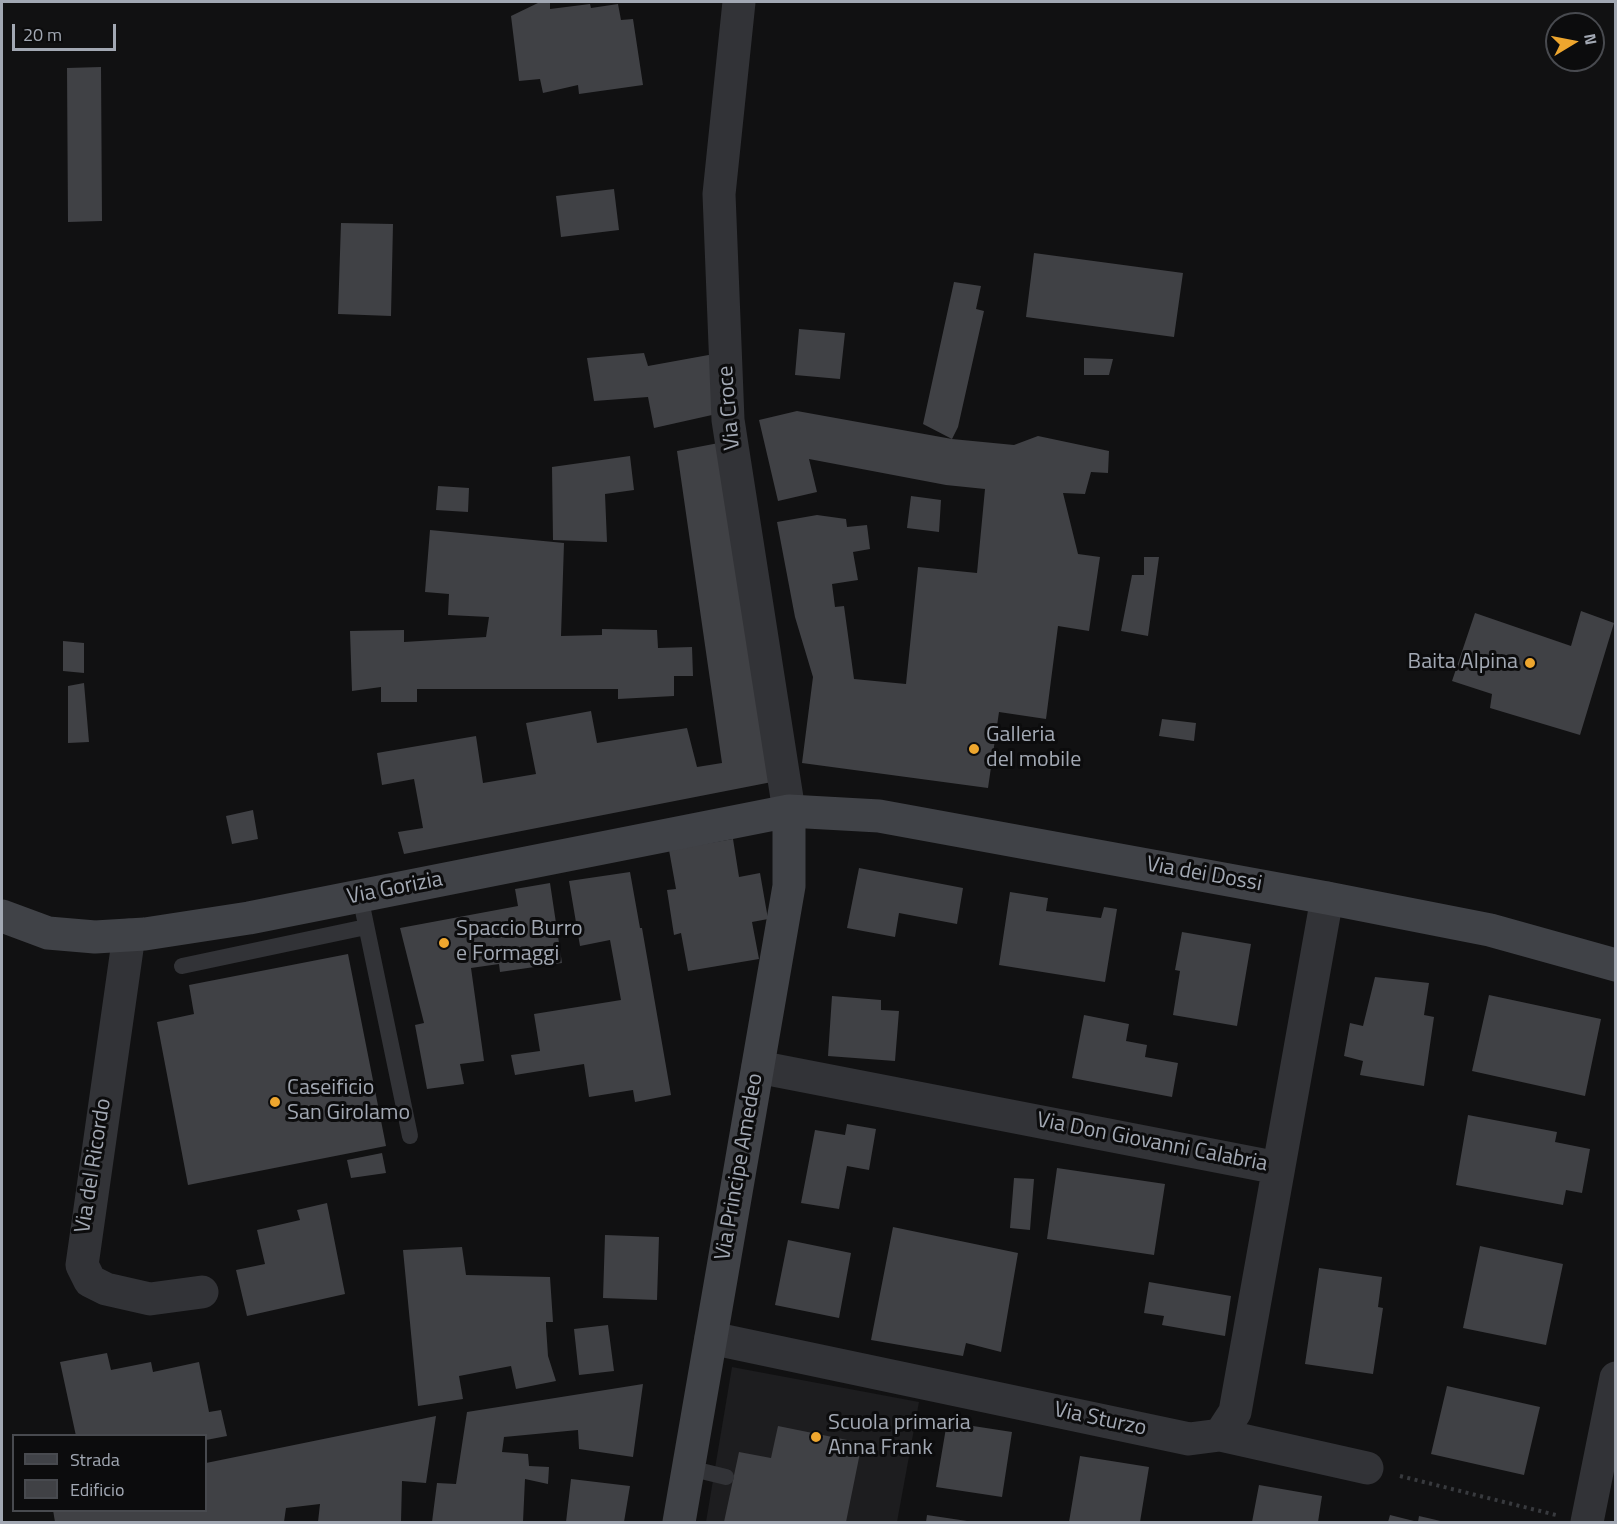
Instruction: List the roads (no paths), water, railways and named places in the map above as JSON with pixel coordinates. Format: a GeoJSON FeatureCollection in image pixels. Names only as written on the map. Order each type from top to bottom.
{"type":"FeatureCollection","features":[{"type":"Feature","properties":{"kind":"street","name":"Via Croce"},"geometry":{"type":"LineString","coordinates":[[739,2],[719,194],[728,420],[789,811]]}},
{"type":"Feature","properties":{"kind":"street","name":"Via dei Dossi"},"geometry":{"type":"LineString","coordinates":[[789,811],[879,816],[1327,898],[1490,930],[1616,965]]}},
{"type":"Feature","properties":{"kind":"street","name":"Via Gorizia"},"geometry":{"type":"LineString","coordinates":[[2,916],[48,933],[95,937],[129,935],[249,918],[363,911],[789,811]]}},
{"type":"Feature","properties":{"kind":"street","name":"Via Principe Amedeo"},"geometry":{"type":"LineString","coordinates":[[679,1522],[789,886],[789,811]]}},
{"type":"Feature","properties":{"kind":"street","name":"Via Don Giovanni Calabria"},"geometry":{"type":"LineString","coordinates":[[758,1066],[1278,1168],[1327,898]]}},
{"type":"Feature","properties":{"kind":"street","name":"Via del Ricordo"},"geometry":{"type":"LineString","coordinates":[[129,935],[81,1251],[82,1265],[90,1281],[106,1289],[150,1299],[201,1292]]}},
{"type":"Feature","properties":{"kind":"street"},"geometry":{"type":"LineString","coordinates":[[1278,1168],[1235,1412],[1220,1435],[1367,1468]]}},
{"type":"Feature","properties":{"kind":"street","name":"Via Sturzo"},"geometry":{"type":"LineString","coordinates":[[711,1338],[1189,1439],[1220,1435]]}},
{"type":"Feature","properties":{"kind":"street"},"geometry":{"type":"LineString","coordinates":[[1574,1520],[1616,1378]]}},
{"type":"Feature","properties":{"kind":"lane"},"geometry":{"type":"LineString","coordinates":[[182,966],[363,911],[410,1136]]}},
{"type":"Feature","properties":{"kind":"lane"},"geometry":{"type":"LineString","coordinates":[[689,1468],[726,1477]]}},
{"type":"Feature","properties":{"kind":"place","name":"Baita Alpina"},"geometry":{"type":"Point","coordinates":[1530,663]}},
{"type":"Feature","properties":{"kind":"place","name":"Galleria del mobile"},"geometry":{"type":"Point","coordinates":[974,749]}},
{"type":"Feature","properties":{"kind":"place","name":"Spaccio Burro e Formaggi"},"geometry":{"type":"Point","coordinates":[444,943]}},
{"type":"Feature","properties":{"kind":"place","name":"Caseificio San Girolamo"},"geometry":{"type":"Point","coordinates":[275,1102]}},
{"type":"Feature","properties":{"kind":"place","name":"Scuola primaria Anna Frank"},"geometry":{"type":"Point","coordinates":[816,1437]}}]}
